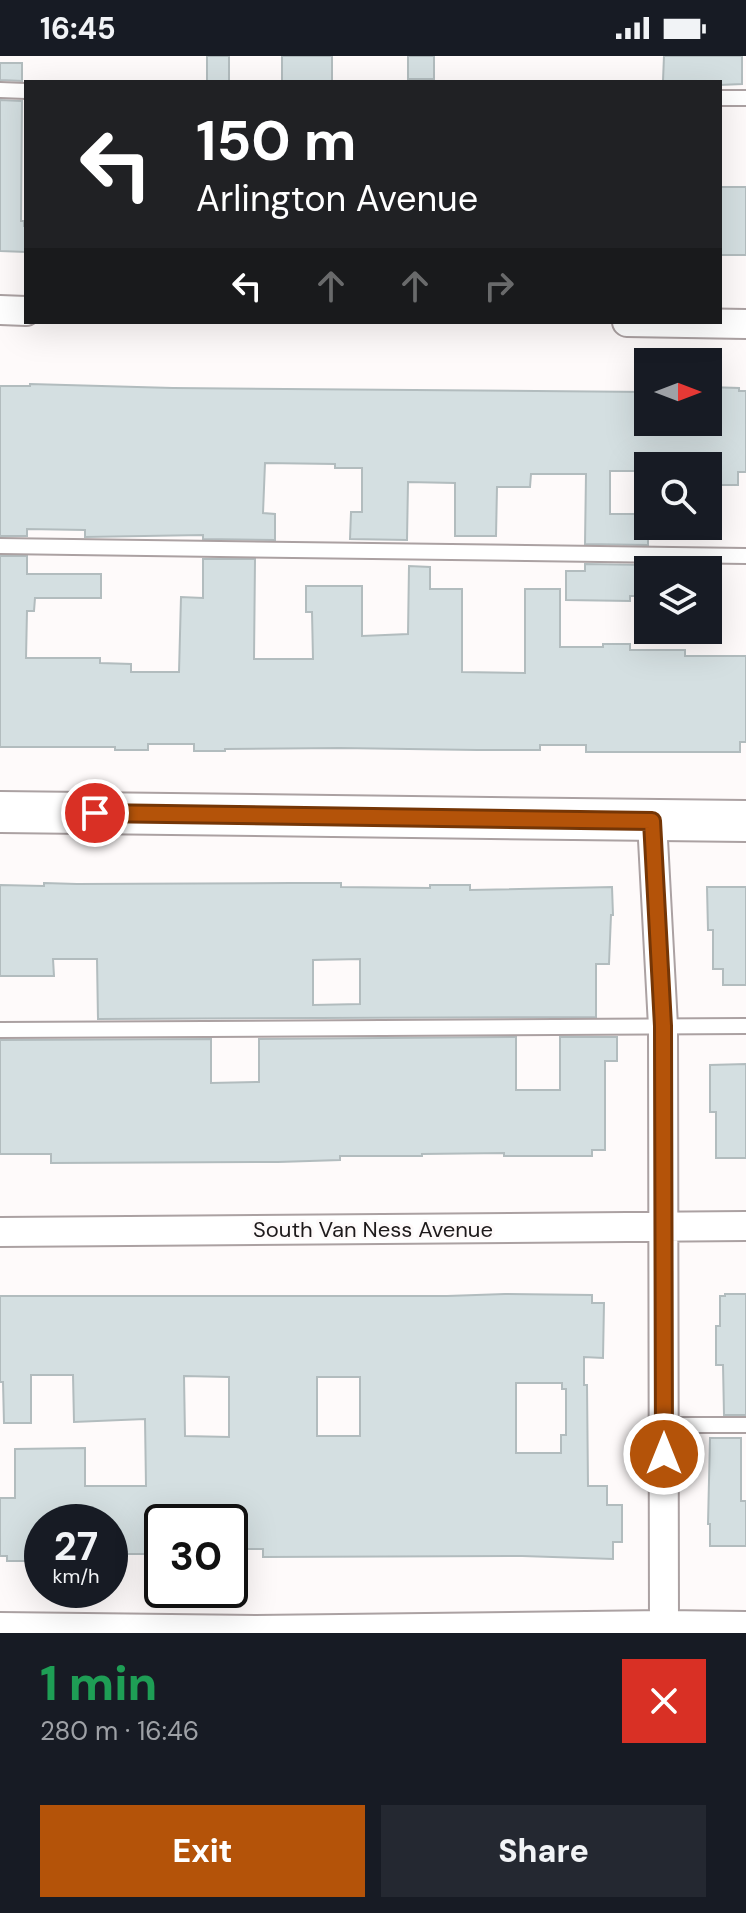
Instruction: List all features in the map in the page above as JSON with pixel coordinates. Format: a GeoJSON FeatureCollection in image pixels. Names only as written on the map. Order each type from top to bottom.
{"type":"FeatureCollection","features":[{"type":"Feature","properties":{"kind":"main road"},"geometry":{"type":"LineString","coordinates":[[0,812],[746,821]]}},
{"type":"Feature","properties":{"kind":"street"},"geometry":{"type":"LineString","coordinates":[[0,310],[24,311]]}},
{"type":"Feature","properties":{"kind":"street"},"geometry":{"type":"LineString","coordinates":[[722,324],[746,324]]}},
{"type":"Feature","properties":{"kind":"street"},"geometry":{"type":"LineString","coordinates":[[652,821],[663,1026],[664,1629]]}},
{"type":"Feature","properties":{"kind":"street","name":"South Van Ness Avenue"},"geometry":{"type":"LineString","coordinates":[[0,1232],[746,1226]]}},
{"type":"Feature","properties":{"kind":"street"},"geometry":{"type":"LineString","coordinates":[[0,1627],[256,1631],[746,1626]]}},
{"type":"Feature","properties":{"kind":"lane"},"geometry":{"type":"LineString","coordinates":[[0,90],[24,91]]}},
{"type":"Feature","properties":{"kind":"lane"},"geometry":{"type":"LineString","coordinates":[[722,98],[746,98]]}},
{"type":"Feature","properties":{"kind":"lane"},"geometry":{"type":"LineString","coordinates":[[0,546],[746,556]]}},
{"type":"Feature","properties":{"kind":"lane"},"geometry":{"type":"LineString","coordinates":[[0,1030],[746,1026]]}},
{"type":"Feature","properties":{"kind":"lane"},"geometry":{"type":"LineString","coordinates":[[664,1425],[746,1425]]}},
{"type":"Feature","properties":{"kind":"building"},"geometry":{"type":"Polygon","coordinates":[[[207,56],[229,56],[229,80],[207,80],[207,56]]]}},
{"type":"Feature","properties":{"kind":"building"},"geometry":{"type":"Polygon","coordinates":[[[282,56],[332,56],[332,80],[282,80],[282,56]]]}},
{"type":"Feature","properties":{"kind":"building"},"geometry":{"type":"Polygon","coordinates":[[[408,56],[434,56],[434,79],[408,79],[408,56]]]}},
{"type":"Feature","properties":{"kind":"building"},"geometry":{"type":"Polygon","coordinates":[[[664,56],[742,56],[742,84],[722,85],[722,80],[663,80],[664,56]]]}},
{"type":"Feature","properties":{"kind":"building"},"geometry":{"type":"Polygon","coordinates":[[[0,63],[22,63],[22,81],[0,80],[0,63]]]}},
{"type":"Feature","properties":{"kind":"building"},"geometry":{"type":"Polygon","coordinates":[[[0,100],[22,101],[21,221],[24,221],[24,252],[0,251],[0,100]]]}},
{"type":"Feature","properties":{"kind":"building"},"geometry":{"type":"Polygon","coordinates":[[[722,187],[746,187],[746,255],[722,255],[722,187]]]}},
{"type":"Feature","properties":{"kind":"building"},"geometry":{"type":"Polygon","coordinates":[[[0,386],[634,392],[634,436],[722,436],[722,387],[739,388],[739,391],[746,391],[746,472],[738,472],[738,485],[722,485],[722,452],[634,452],[634,471],[610,471],[610,514],[634,514],[634,540],[648,540],[648,545],[585,544],[586,474],[531,474],[530,487],[497,487],[496,536],[455,536],[455,483],[408,482],[407,540],[350,539],[351,512],[362,512],[362,468],[335,468],[335,464],[265,463],[263,513],[275,514],[275,540],[203,539],[203,535],[85,537],[85,530],[27,529],[27,536],[0,536],[0,386]]]}},
{"type":"Feature","properties":{"kind":"building"},"geometry":{"type":"Polygon","coordinates":[[[0,556],[27,556],[27,574],[101,574],[101,598],[35,598],[34,611],[27,611],[26,658],[100,658],[100,663],[131,664],[131,672],[179,672],[181,597],[203,598],[203,559],[255,559],[254,659],[313,659],[312,612],[306,612],[306,586],[362,586],[362,636],[408,634],[409,566],[430,567],[430,589],[462,589],[462,672],[525,673],[525,589],[560,589],[560,647],[630,644],[630,650],[685,650],[685,656],[746,656],[746,742],[740,742],[740,752],[586,752],[586,745],[540,745],[540,750],[340,748],[194,751],[194,744],[148,744],[148,750],[0,747],[0,556]]]}},
{"type":"Feature","properties":{"kind":"building"},"geometry":{"type":"Polygon","coordinates":[[[585,564],[634,565],[634,596],[630,596],[630,601],[566,600],[566,571],[585,571],[585,564]]]}},
{"type":"Feature","properties":{"kind":"building"},"geometry":{"type":"Polygon","coordinates":[[[44,883],[341,883],[341,887],[470,885],[470,890],[612,887],[609,964],[596,964],[596,1017],[98,1019],[97,959],[53,959],[54,976],[0,976],[0,885],[44,886],[44,883]],[[360,959],[313,960],[313,1005],[360,1004],[360,959]]]}},
{"type":"Feature","properties":{"kind":"building"},"geometry":{"type":"Polygon","coordinates":[[[707,887],[746,887],[746,985],[723,985],[723,969],[713,969],[713,930],[708,930],[707,887]]]}},
{"type":"Feature","properties":{"kind":"building"},"geometry":{"type":"Polygon","coordinates":[[[516,1037],[516,1090],[560,1090],[560,1037],[617,1037],[617,1061],[605,1061],[605,1150],[592,1150],[592,1156],[422,1154],[340,1156],[340,1160],[278,1162],[51,1163],[51,1154],[0,1154],[0,1040],[211,1039],[211,1083],[259,1082],[259,1039],[516,1037]]]}},
{"type":"Feature","properties":{"kind":"building"},"geometry":{"type":"Polygon","coordinates":[[[746,1064],[746,1158],[716,1158],[716,1112],[710,1112],[710,1065],[746,1064]]]}},
{"type":"Feature","properties":{"kind":"building"},"geometry":{"type":"Polygon","coordinates":[[[746,1294],[746,1415],[724,1415],[723,1365],[716,1365],[716,1326],[720,1326],[720,1296],[746,1294]]]}},
{"type":"Feature","properties":{"kind":"building"},"geometry":{"type":"Polygon","coordinates":[[[592,1295],[592,1303],[604,1303],[603,1358],[584,1357],[588,1486],[607,1486],[607,1505],[622,1505],[622,1542],[613,1542],[613,1559],[522,1556],[263,1557],[263,1549],[248,1549],[248,1504],[144,1504],[144,1554],[128,1554],[128,1504],[24,1504],[24,1561],[7,1561],[7,1556],[0,1556],[0,1498],[15,1498],[15,1449],[85,1448],[85,1486],[146,1486],[145,1419],[74,1422],[73,1375],[31,1375],[31,1423],[4,1423],[3,1382],[0,1382],[0,1296],[592,1295]],[[184,1376],[185,1436],[229,1437],[229,1377],[184,1376]],[[317,1377],[317,1436],[360,1436],[360,1377],[317,1377]],[[516,1383],[516,1453],[561,1453],[561,1435],[566,1435],[566,1389],[562,1389],[562,1383],[516,1383]]]}},
{"type":"Feature","properties":{"kind":"building"},"geometry":{"type":"Polygon","coordinates":[[[710,1438],[741,1438],[741,1501],[746,1501],[746,1546],[710,1546],[710,1438]]]}},
{"type":"Feature","properties":{"kind":"route"},"geometry":{"type":"LineString","coordinates":[[95,813],[652,821],[663,1026],[664,1454]]}}]}
